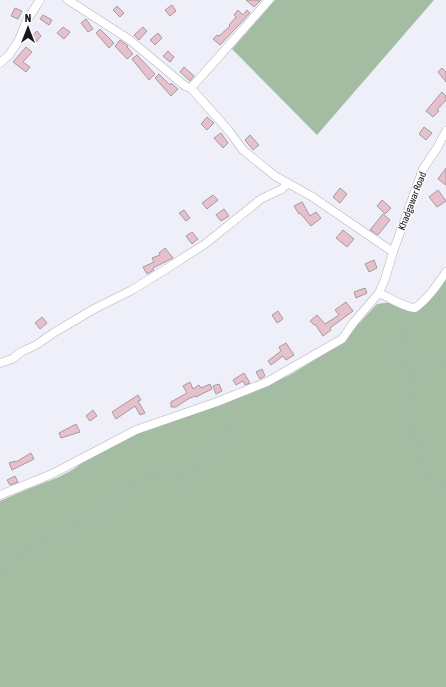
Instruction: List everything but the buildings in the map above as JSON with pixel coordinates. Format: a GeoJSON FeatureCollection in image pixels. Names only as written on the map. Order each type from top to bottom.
{"type":"FeatureCollection","features":[{"type":"Feature","properties":{"kind":"street"},"geometry":{"type":"LineString","coordinates":[[0,63],[9,55],[18,42],[27,20],[40,0]]}},
{"type":"Feature","properties":{"kind":"street"},"geometry":{"type":"LineString","coordinates":[[68,0],[130,40],[185,86],[191,88],[229,131],[243,150],[275,176],[311,196],[393,252]]}},
{"type":"Feature","properties":{"kind":"street"},"geometry":{"type":"LineString","coordinates":[[191,88],[269,0]]}},
{"type":"Feature","properties":{"kind":"street","name":"Khadgawar Road"},"geometry":{"type":"LineString","coordinates":[[0,495],[52,474],[136,430],[267,382],[342,339],[354,322],[379,293],[423,169],[446,131]]}},
{"type":"Feature","properties":{"kind":"street"},"geometry":{"type":"LineString","coordinates":[[0,363],[12,359],[21,352],[36,345],[94,309],[132,290],[166,269],[205,244],[261,199],[282,189],[288,183]]}},
{"type":"Feature","properties":{"kind":"street"},"geometry":{"type":"LineString","coordinates":[[379,293],[404,306],[415,308],[429,296],[446,272]]}},
{"type":"Feature","properties":{"kind":"path"},"geometry":{"type":"LineString","coordinates":[[429,296],[446,305]]}},
{"type":"Feature","properties":{"kind":"path"},"geometry":{"type":"LineString","coordinates":[[409,307],[405,342],[399,346],[400,359],[411,378]]}},
{"type":"Feature","properties":{"kind":"path"},"geometry":{"type":"LineString","coordinates":[[446,365],[433,358],[422,365],[411,378],[408,400],[410,431],[415,437],[422,441],[424,460],[423,469],[427,477],[446,487]]}},
{"type":"Feature","properties":{"kind":"path"},"geometry":{"type":"LineString","coordinates":[[0,574],[14,557],[56,533],[102,512],[126,486],[159,473],[183,480],[227,441],[238,393]]}},
{"type":"Feature","properties":{"kind":"green space"},"geometry":{"type":"Polygon","coordinates":[[[275,0],[434,0],[317,135],[232,49],[275,0]]]}},
{"type":"Feature","properties":{"kind":"green space"},"geometry":{"type":"Polygon","coordinates":[[[446,278],[446,687],[0,687],[0,501],[59,477],[120,440],[174,419],[246,395],[290,375],[339,345],[377,304],[392,302],[422,305],[439,290],[446,278]]]}}]}
